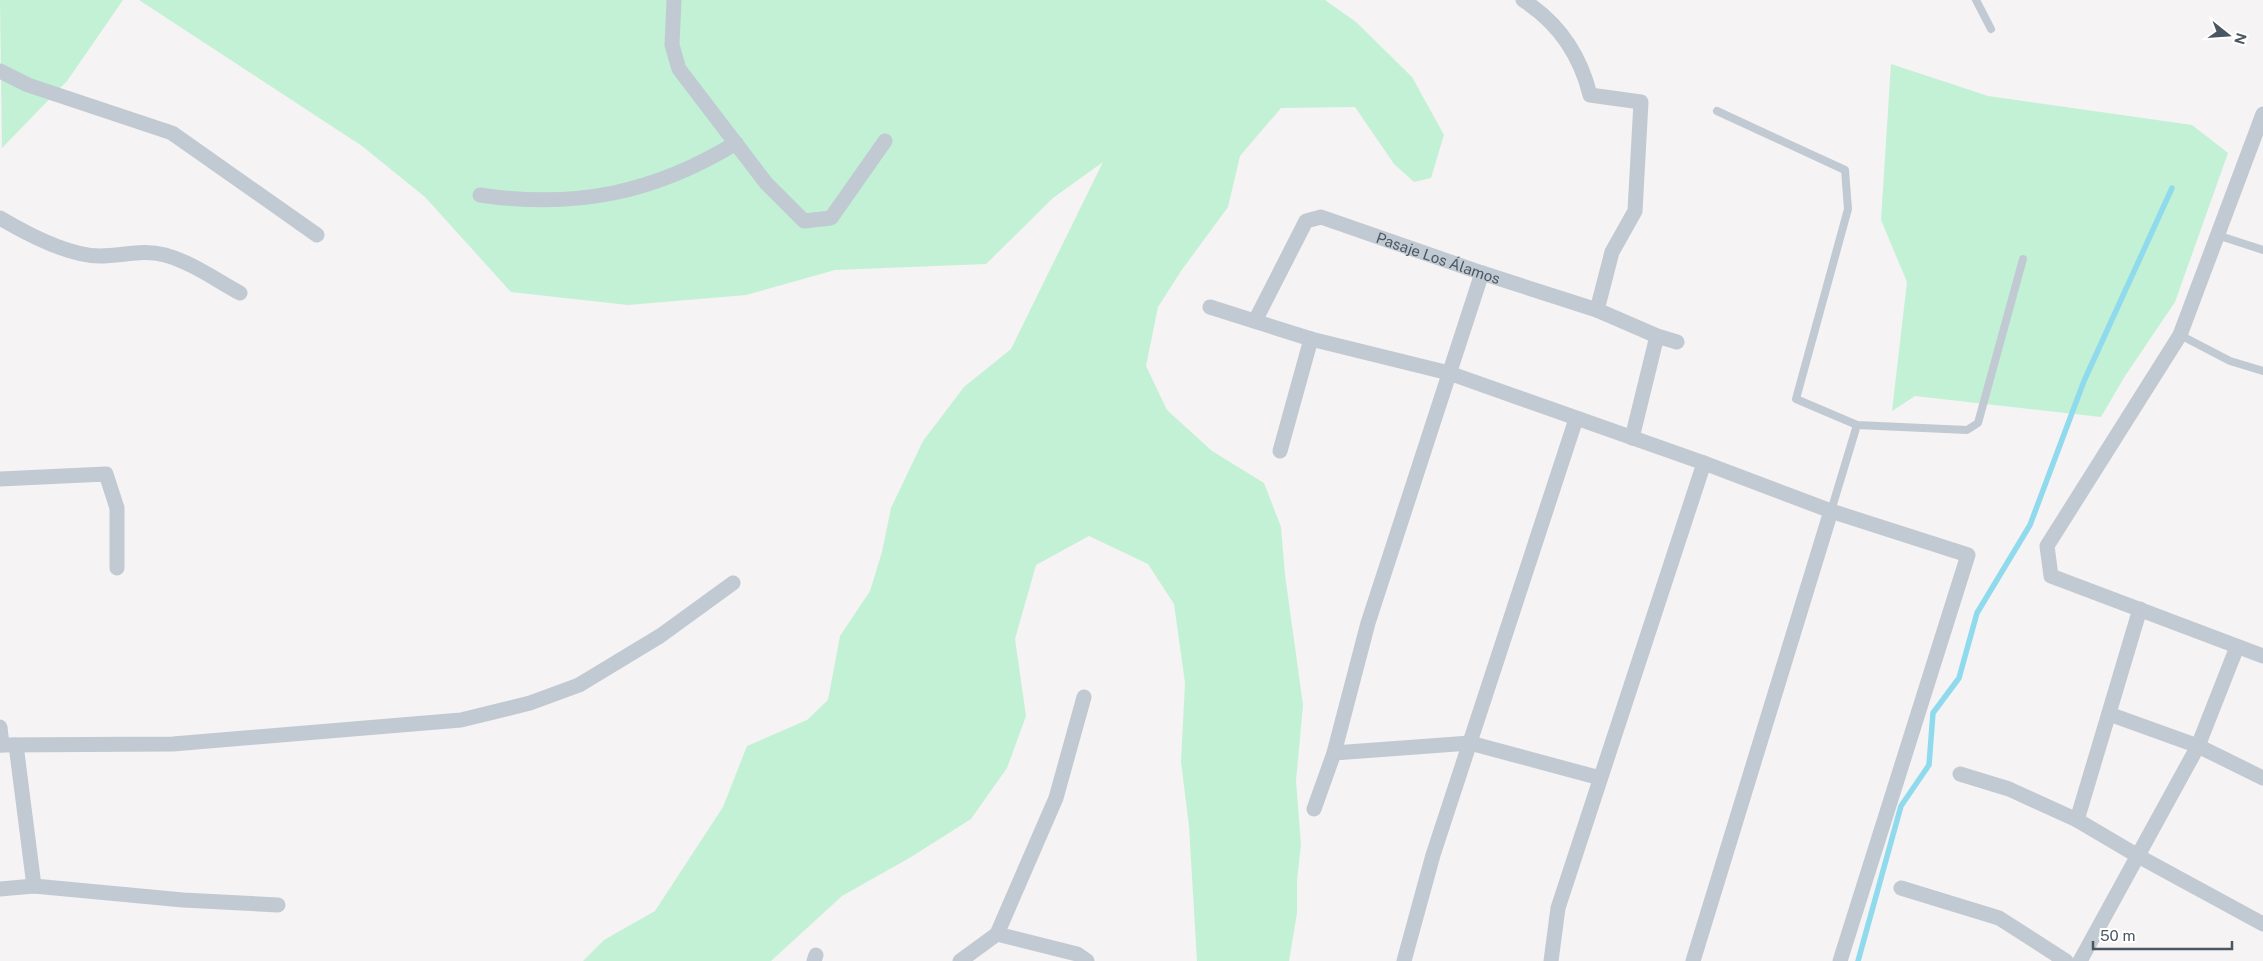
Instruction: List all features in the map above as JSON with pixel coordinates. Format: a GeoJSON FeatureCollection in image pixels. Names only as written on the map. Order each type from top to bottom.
{"type":"FeatureCollection","features":[{"type":"Feature","properties":{"kind":"street"},"geometry":{"type":"LineString","coordinates":[[674,0],[672,45],[679,69],[766,182],[804,221],[831,218],[885,141]]}},
{"type":"Feature","properties":{"kind":"street"},"geometry":{"type":"LineString","coordinates":[[1523,0],[1549,19],[1571,46],[1586,78],[1590,95],[1641,102],[1636,211],[1612,252],[1597,310]]}},
{"type":"Feature","properties":{"kind":"street"},"geometry":{"type":"LineString","coordinates":[[0,71],[28,85],[172,132],[317,236]]}},
{"type":"Feature","properties":{"kind":"street"},"geometry":{"type":"LineString","coordinates":[[2263,114],[2180,335],[2047,546],[2050,576],[2263,656]]}},
{"type":"Feature","properties":{"kind":"street"},"geometry":{"type":"LineString","coordinates":[[480,195],[526,200],[562,201],[621,193],[681,173],[736,143]]}},
{"type":"Feature","properties":{"kind":"street","name":"Pasaje Los Álamos"},"geometry":{"type":"LineString","coordinates":[[1255,321],[1306,221],[1321,217],[1482,273],[1597,310],[1657,336],[1677,342]]}},
{"type":"Feature","properties":{"kind":"street"},"geometry":{"type":"LineString","coordinates":[[0,218],[39,238],[82,254],[101,256],[138,251],[177,259],[240,293]]}},
{"type":"Feature","properties":{"kind":"street"},"geometry":{"type":"LineString","coordinates":[[1314,809],[1334,753],[1368,623],[1482,273]]}},
{"type":"Feature","properties":{"kind":"street"},"geometry":{"type":"LineString","coordinates":[[1210,308],[1311,339],[1449,373],[1576,420],[1704,463],[1831,511],[1968,555],[1840,961]]}},
{"type":"Feature","properties":{"kind":"street"},"geometry":{"type":"LineString","coordinates":[[1632,438],[1657,336]]}},
{"type":"Feature","properties":{"kind":"street"},"geometry":{"type":"LineString","coordinates":[[1280,451],[1311,339]]}},
{"type":"Feature","properties":{"kind":"street"},"geometry":{"type":"LineString","coordinates":[[1404,961],[1433,855],[1576,420]]}},
{"type":"Feature","properties":{"kind":"street"},"geometry":{"type":"LineString","coordinates":[[1551,961],[1558,908],[1704,463]]}},
{"type":"Feature","properties":{"kind":"street"},"geometry":{"type":"LineString","coordinates":[[0,479],[106,474],[117,508],[117,568]]}},
{"type":"Feature","properties":{"kind":"street"},"geometry":{"type":"LineString","coordinates":[[1694,961],[1831,511]]}},
{"type":"Feature","properties":{"kind":"street"},"geometry":{"type":"LineString","coordinates":[[6,745],[174,744],[387,728],[461,720],[530,703],[579,685],[660,636],[733,583]]}},
{"type":"Feature","properties":{"kind":"street"},"geometry":{"type":"LineString","coordinates":[[2077,820],[2140,609]]}},
{"type":"Feature","properties":{"kind":"street"},"geometry":{"type":"LineString","coordinates":[[2080,961],[2198,746],[2237,647]]}},
{"type":"Feature","properties":{"kind":"street"},"geometry":{"type":"LineString","coordinates":[[960,961],[997,934],[1056,798],[1084,697]]}},
{"type":"Feature","properties":{"kind":"street"},"geometry":{"type":"LineString","coordinates":[[2108,714],[2198,746],[2263,778]]}},
{"type":"Feature","properties":{"kind":"street"},"geometry":{"type":"LineString","coordinates":[[0,727],[6,745],[34,886]]}},
{"type":"Feature","properties":{"kind":"street"},"geometry":{"type":"LineString","coordinates":[[1334,753],[1470,743],[1600,778]]}},
{"type":"Feature","properties":{"kind":"street"},"geometry":{"type":"LineString","coordinates":[[1960,774],[2010,789],[2077,820],[2138,856],[2263,924]]}},
{"type":"Feature","properties":{"kind":"street"},"geometry":{"type":"LineString","coordinates":[[0,889],[34,886],[184,900],[278,905]]}},
{"type":"Feature","properties":{"kind":"street"},"geometry":{"type":"LineString","coordinates":[[1901,888],[1999,918],[2066,961]]}},
{"type":"Feature","properties":{"kind":"street"},"geometry":{"type":"LineString","coordinates":[[997,934],[1077,954],[1087,961]]}},
{"type":"Feature","properties":{"kind":"lane"},"geometry":{"type":"LineString","coordinates":[[1976,0],[1991,29]]}},
{"type":"Feature","properties":{"kind":"lane"},"geometry":{"type":"LineString","coordinates":[[1716,111],[1845,170],[1848,209],[1796,399],[1857,425],[1967,430],[1978,423],[2023,259]]}},
{"type":"Feature","properties":{"kind":"lane"},"geometry":{"type":"LineString","coordinates":[[2217,235],[2263,250]]}},
{"type":"Feature","properties":{"kind":"lane"},"geometry":{"type":"LineString","coordinates":[[2180,335],[2230,361],[2263,371]]}},
{"type":"Feature","properties":{"kind":"lane"},"geometry":{"type":"LineString","coordinates":[[1831,511],[1857,425]]}},
{"type":"Feature","properties":{"kind":"green space"},"geometry":{"type":"Polygon","coordinates":[[[0,0],[123,0],[67,81],[2,148],[0,0]]]}},
{"type":"Feature","properties":{"kind":"green space"},"geometry":{"type":"Polygon","coordinates":[[[139,0],[1325,0],[1356,22],[1412,77],[1444,135],[1431,178],[1414,182],[1394,164],[1355,107],[1281,108],[1240,156],[1228,207],[1181,271],[1158,307],[1146,366],[1167,410],[1212,451],[1264,483],[1281,527],[1285,575],[1303,705],[1296,781],[1301,845],[1297,880],[1297,913],[1289,961],[1197,961],[1189,826],[1181,762],[1185,683],[1174,604],[1148,564],[1089,536],[1036,565],[1015,639],[1026,716],[1007,768],[971,819],[911,857],[842,896],[771,961],[583,961],[604,940],[655,911],[723,807],[747,746],[807,720],[828,700],[840,636],[870,591],[882,552],[891,508],[923,441],[964,387],[1011,349],[1103,162],[1053,198],[986,264],[835,270],[746,295],[628,305],[511,292],[425,197],[362,146],[139,0]]]}},
{"type":"Feature","properties":{"kind":"green space"},"geometry":{"type":"Polygon","coordinates":[[[1891,64],[1988,96],[2192,125],[2228,153],[2175,302],[2125,376],[2101,417],[1915,396],[1892,411],[1907,282],[1881,220],[1891,64]]]}},
{"type":"Feature","properties":{"kind":"waterway"},"geometry":{"type":"LineString","coordinates":[[1858,961],[1901,806],[1929,765],[1933,713],[1959,678],[1977,613],[2030,525],[2084,381],[2172,188]]}}]}
